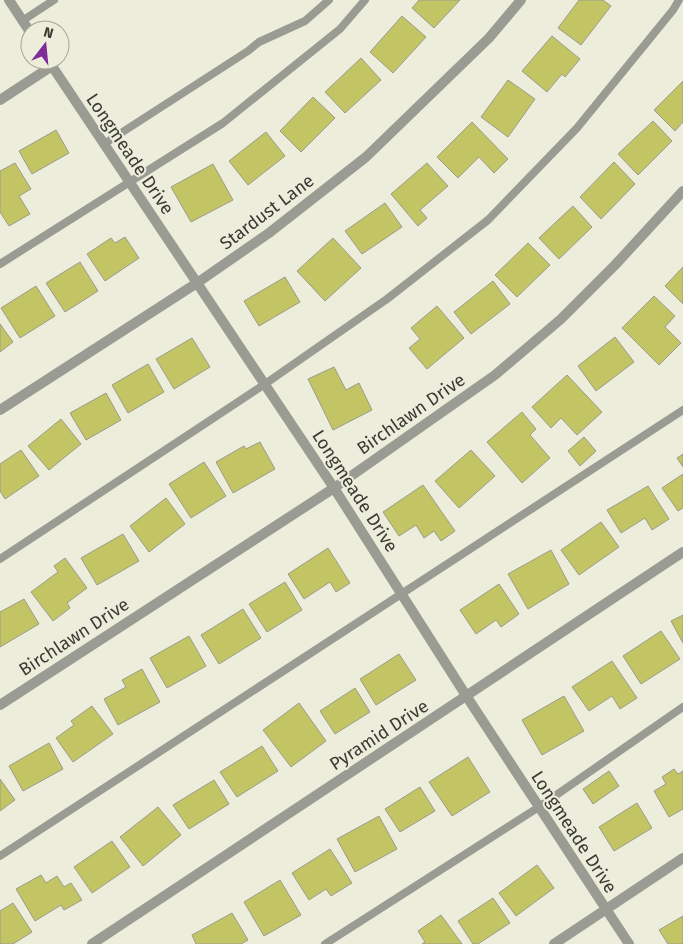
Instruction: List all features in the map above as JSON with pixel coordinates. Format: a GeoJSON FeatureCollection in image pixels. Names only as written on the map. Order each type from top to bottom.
{"type":"FeatureCollection","features":[{"type":"Feature","properties":{"kind":"street"},"geometry":{"type":"LineString","coordinates":[[9,0],[22,20]]}},
{"type":"Feature","properties":{"kind":"street","name":"Stardust Lane"},"geometry":{"type":"LineString","coordinates":[[0,410],[197,283],[269,233],[366,157],[489,38],[521,0]]}},
{"type":"Feature","properties":{"kind":"street"},"geometry":{"type":"LineString","coordinates":[[0,100],[41,70]]}},
{"type":"Feature","properties":{"kind":"street","name":"Longmeade Drive"},"geometry":{"type":"LineString","coordinates":[[55,70],[334,488],[467,697],[629,944]]}},
{"type":"Feature","properties":{"kind":"street","name":"Birchlawn Drive"},"geometry":{"type":"LineString","coordinates":[[0,705],[334,488],[495,375],[560,319],[616,264],[683,191]]}},
{"type":"Feature","properties":{"kind":"street","name":"Pyramid Drive"},"geometry":{"type":"LineString","coordinates":[[92,944],[683,552]]}},
{"type":"Feature","properties":{"kind":"street"},"geometry":{"type":"LineString","coordinates":[[554,944],[683,858]]}},
{"type":"Feature","properties":{"kind":"lane"},"geometry":{"type":"LineString","coordinates":[[22,20],[54,0]]}},
{"type":"Feature","properties":{"kind":"lane"},"geometry":{"type":"LineString","coordinates":[[104,144],[259,42],[305,20],[329,0]]}},
{"type":"Feature","properties":{"kind":"lane"},"geometry":{"type":"LineString","coordinates":[[0,264],[223,123],[340,28],[365,0]]}},
{"type":"Feature","properties":{"kind":"lane"},"geometry":{"type":"LineString","coordinates":[[0,559],[265,384],[387,299],[488,220],[577,128],[673,10],[679,0]]}},
{"type":"Feature","properties":{"kind":"lane"},"geometry":{"type":"LineString","coordinates":[[0,856],[683,410]]}},
{"type":"Feature","properties":{"kind":"lane"},"geometry":{"type":"LineString","coordinates":[[324,944],[539,807],[683,707]]}},
{"type":"Feature","properties":{"kind":"building"},"geometry":{"type":"Polygon","coordinates":[[[419,0],[460,0],[434,28],[412,8],[419,0]]]}},
{"type":"Feature","properties":{"kind":"building"},"geometry":{"type":"Polygon","coordinates":[[[579,0],[603,0],[611,6],[581,45],[558,28],[579,0]]]}},
{"type":"Feature","properties":{"kind":"building"},"geometry":{"type":"Polygon","coordinates":[[[402,16],[426,37],[393,73],[370,52],[402,16]]]}},
{"type":"Feature","properties":{"kind":"building"},"geometry":{"type":"Polygon","coordinates":[[[552,36],[580,59],[565,77],[562,74],[547,92],[522,71],[552,36]]]}},
{"type":"Feature","properties":{"kind":"building"},"geometry":{"type":"Polygon","coordinates":[[[361,58],[381,80],[345,113],[325,92],[361,58]]]}},
{"type":"Feature","properties":{"kind":"building"},"geometry":{"type":"Polygon","coordinates":[[[508,80],[535,99],[508,137],[481,117],[508,80]]]}},
{"type":"Feature","properties":{"kind":"building"},"geometry":{"type":"Polygon","coordinates":[[[683,81],[683,122],[675,131],[654,110],[683,81]]]}},
{"type":"Feature","properties":{"kind":"building"},"geometry":{"type":"Polygon","coordinates":[[[313,97],[335,118],[301,152],[280,131],[313,97]]]}},
{"type":"Feature","properties":{"kind":"building"},"geometry":{"type":"Polygon","coordinates":[[[653,121],[672,141],[638,175],[618,154],[653,121]]]}},
{"type":"Feature","properties":{"kind":"building"},"geometry":{"type":"Polygon","coordinates":[[[472,122],[508,159],[494,173],[479,157],[458,178],[437,157],[472,122]]]}},
{"type":"Feature","properties":{"kind":"building"},"geometry":{"type":"Polygon","coordinates":[[[56,130],[69,153],[32,174],[19,151],[56,130]]]}},
{"type":"Feature","properties":{"kind":"building"},"geometry":{"type":"Polygon","coordinates":[[[266,132],[285,156],[248,185],[229,161],[266,132]]]}},
{"type":"Feature","properties":{"kind":"building"},"geometry":{"type":"Polygon","coordinates":[[[614,162],[635,184],[601,219],[580,197],[614,162]]]}},
{"type":"Feature","properties":{"kind":"building"},"geometry":{"type":"Polygon","coordinates":[[[15,163],[31,189],[19,196],[30,214],[9,226],[0,212],[0,171],[15,163]]]}},
{"type":"Feature","properties":{"kind":"building"},"geometry":{"type":"Polygon","coordinates":[[[427,163],[448,186],[420,210],[427,218],[418,226],[391,194],[427,163]]]}},
{"type":"Feature","properties":{"kind":"building"},"geometry":{"type":"Polygon","coordinates":[[[213,164],[233,200],[191,222],[171,187],[213,164]]]}},
{"type":"Feature","properties":{"kind":"building"},"geometry":{"type":"Polygon","coordinates":[[[385,203],[402,227],[362,254],[345,231],[385,203]]]}},
{"type":"Feature","properties":{"kind":"building"},"geometry":{"type":"Polygon","coordinates":[[[573,206],[592,227],[559,259],[539,238],[573,206]]]}},
{"type":"Feature","properties":{"kind":"building"},"geometry":{"type":"Polygon","coordinates":[[[125,237],[139,258],[105,281],[87,254],[111,238],[115,243],[125,237]]]}},
{"type":"Feature","properties":{"kind":"building"},"geometry":{"type":"Polygon","coordinates":[[[333,238],[361,268],[325,301],[297,271],[333,238]]]}},
{"type":"Feature","properties":{"kind":"building"},"geometry":{"type":"Polygon","coordinates":[[[528,243],[550,265],[517,297],[495,275],[528,243]]]}},
{"type":"Feature","properties":{"kind":"building"},"geometry":{"type":"Polygon","coordinates":[[[80,262],[98,291],[65,312],[46,283],[80,262]]]}},
{"type":"Feature","properties":{"kind":"building"},"geometry":{"type":"Polygon","coordinates":[[[683,267],[683,304],[665,286],[683,267]]]}},
{"type":"Feature","properties":{"kind":"building"},"geometry":{"type":"Polygon","coordinates":[[[285,277],[300,302],[259,326],[244,301],[285,277]]]}},
{"type":"Feature","properties":{"kind":"building"},"geometry":{"type":"Polygon","coordinates":[[[493,281],[510,304],[471,334],[454,312],[493,281]]]}},
{"type":"Feature","properties":{"kind":"building"},"geometry":{"type":"Polygon","coordinates":[[[36,286],[55,316],[20,338],[1,308],[36,286]]]}},
{"type":"Feature","properties":{"kind":"building"},"geometry":{"type":"Polygon","coordinates":[[[654,296],[675,316],[665,327],[681,343],[659,365],[622,328],[654,296]]]}},
{"type":"Feature","properties":{"kind":"building"},"geometry":{"type":"Polygon","coordinates":[[[437,306],[464,338],[427,369],[409,348],[420,339],[411,328],[437,306]]]}},
{"type":"Feature","properties":{"kind":"building"},"geometry":{"type":"Polygon","coordinates":[[[0,324],[13,342],[0,352],[0,324]]]}},
{"type":"Feature","properties":{"kind":"building"},"geometry":{"type":"Polygon","coordinates":[[[615,337],[634,362],[596,391],[578,366],[615,337]]]}},
{"type":"Feature","properties":{"kind":"building"},"geometry":{"type":"Polygon","coordinates":[[[192,338],[210,367],[174,389],[156,359],[192,338]]]}},
{"type":"Feature","properties":{"kind":"building"},"geometry":{"type":"Polygon","coordinates":[[[148,364],[164,392],[128,413],[112,385],[148,364]]]}},
{"type":"Feature","properties":{"kind":"building"},"geometry":{"type":"Polygon","coordinates":[[[334,367],[346,390],[359,383],[372,410],[333,430],[308,379],[334,367]]]}},
{"type":"Feature","properties":{"kind":"building"},"geometry":{"type":"Polygon","coordinates":[[[567,375],[602,412],[577,435],[561,418],[551,428],[532,407],[567,375]]]}},
{"type":"Feature","properties":{"kind":"building"},"geometry":{"type":"Polygon","coordinates":[[[106,393],[121,420],[86,440],[70,413],[106,393]]]}},
{"type":"Feature","properties":{"kind":"building"},"geometry":{"type":"Polygon","coordinates":[[[522,412],[536,429],[530,435],[550,458],[522,483],[487,442],[522,412]]]}},
{"type":"Feature","properties":{"kind":"building"},"geometry":{"type":"Polygon","coordinates":[[[61,419],[81,444],[49,470],[28,446],[61,419]]]}},
{"type":"Feature","properties":{"kind":"building"},"geometry":{"type":"Polygon","coordinates":[[[584,437],[596,451],[580,466],[568,451],[584,437]]]}},
{"type":"Feature","properties":{"kind":"building"},"geometry":{"type":"Polygon","coordinates":[[[260,442],[275,469],[233,493],[216,462],[244,446],[246,449],[260,442]]]}},
{"type":"Feature","properties":{"kind":"building"},"geometry":{"type":"Polygon","coordinates":[[[21,450],[39,476],[5,499],[0,491],[0,464],[21,450]]]}},
{"type":"Feature","properties":{"kind":"building"},"geometry":{"type":"Polygon","coordinates":[[[471,450],[495,476],[459,508],[435,481],[471,450]]]}},
{"type":"Feature","properties":{"kind":"building"},"geometry":{"type":"Polygon","coordinates":[[[683,454],[683,467],[677,458],[683,454]]]}},
{"type":"Feature","properties":{"kind":"building"},"geometry":{"type":"Polygon","coordinates":[[[204,462],[226,496],[191,518],[169,484],[204,462]]]}},
{"type":"Feature","properties":{"kind":"building"},"geometry":{"type":"Polygon","coordinates":[[[683,474],[683,508],[678,511],[662,488],[683,474]]]}},
{"type":"Feature","properties":{"kind":"building"},"geometry":{"type":"Polygon","coordinates":[[[423,485],[455,531],[441,541],[434,531],[424,538],[416,525],[399,536],[383,512],[423,485]]]}},
{"type":"Feature","properties":{"kind":"building"},"geometry":{"type":"Polygon","coordinates":[[[648,486],[669,519],[652,530],[645,518],[621,533],[607,510],[648,486]]]}},
{"type":"Feature","properties":{"kind":"building"},"geometry":{"type":"Polygon","coordinates":[[[166,498],[185,524],[149,552],[130,526],[166,498]]]}},
{"type":"Feature","properties":{"kind":"building"},"geometry":{"type":"Polygon","coordinates":[[[601,522],[619,547],[579,575],[561,550],[601,522]]]}},
{"type":"Feature","properties":{"kind":"building"},"geometry":{"type":"Polygon","coordinates":[[[123,534],[139,561],[97,585],[81,558],[123,534]]]}},
{"type":"Feature","properties":{"kind":"building"},"geometry":{"type":"Polygon","coordinates":[[[328,548],[350,583],[336,592],[330,582],[304,599],[288,574],[328,548]]]}},
{"type":"Feature","properties":{"kind":"building"},"geometry":{"type":"Polygon","coordinates":[[[551,550],[569,584],[528,609],[508,574],[551,550]]]}},
{"type":"Feature","properties":{"kind":"building"},"geometry":{"type":"Polygon","coordinates":[[[65,558],[87,588],[67,603],[70,608],[53,621],[31,592],[58,572],[54,566],[65,558]]]}},
{"type":"Feature","properties":{"kind":"building"},"geometry":{"type":"Polygon","coordinates":[[[285,582],[302,610],[267,632],[249,604],[285,582]]]}},
{"type":"Feature","properties":{"kind":"building"},"geometry":{"type":"Polygon","coordinates":[[[499,584],[519,614],[501,627],[496,620],[476,634],[460,610],[499,584]]]}},
{"type":"Feature","properties":{"kind":"building"},"geometry":{"type":"Polygon","coordinates":[[[24,599],[39,624],[0,647],[0,612],[24,599]]]}},
{"type":"Feature","properties":{"kind":"building"},"geometry":{"type":"Polygon","coordinates":[[[243,609],[261,638],[219,664],[201,635],[243,609]]]}},
{"type":"Feature","properties":{"kind":"building"},"geometry":{"type":"Polygon","coordinates":[[[683,615],[683,643],[671,621],[683,615]]]}},
{"type":"Feature","properties":{"kind":"building"},"geometry":{"type":"Polygon","coordinates":[[[661,631],[680,659],[641,684],[623,656],[661,631]]]}},
{"type":"Feature","properties":{"kind":"building"},"geometry":{"type":"Polygon","coordinates":[[[189,636],[206,666],[167,688],[150,658],[189,636]]]}},
{"type":"Feature","properties":{"kind":"building"},"geometry":{"type":"Polygon","coordinates":[[[399,654],[416,680],[376,705],[360,679],[399,654]]]}},
{"type":"Feature","properties":{"kind":"building"},"geometry":{"type":"Polygon","coordinates":[[[612,661],[637,698],[620,709],[612,696],[589,711],[572,687],[612,661]]]}},
{"type":"Feature","properties":{"kind":"building"},"geometry":{"type":"Polygon","coordinates":[[[142,669],[160,702],[118,725],[104,699],[126,687],[122,680],[142,669]]]}},
{"type":"Feature","properties":{"kind":"building"},"geometry":{"type":"Polygon","coordinates":[[[355,688],[370,712],[335,734],[320,711],[355,688]]]}},
{"type":"Feature","properties":{"kind":"building"},"geometry":{"type":"Polygon","coordinates":[[[564,696],[584,731],[542,755],[522,720],[564,696]]]}},
{"type":"Feature","properties":{"kind":"building"},"geometry":{"type":"Polygon","coordinates":[[[299,703],[326,741],[291,767],[263,730],[299,703]]]}},
{"type":"Feature","properties":{"kind":"building"},"geometry":{"type":"Polygon","coordinates":[[[92,706],[113,734],[73,762],[56,738],[74,725],[71,721],[92,706]]]}},
{"type":"Feature","properties":{"kind":"building"},"geometry":{"type":"Polygon","coordinates":[[[49,743],[63,769],[23,791],[9,766],[49,743]]]}},
{"type":"Feature","properties":{"kind":"building"},"geometry":{"type":"Polygon","coordinates":[[[262,746],[278,771],[237,797],[220,772],[262,746]]]}},
{"type":"Feature","properties":{"kind":"building"},"geometry":{"type":"Polygon","coordinates":[[[468,757],[490,792],[452,816],[429,782],[468,757]]]}},
{"type":"Feature","properties":{"kind":"building"},"geometry":{"type":"Polygon","coordinates":[[[674,769],[678,774],[683,771],[683,809],[669,817],[654,791],[666,784],[662,777],[674,769]]]}},
{"type":"Feature","properties":{"kind":"building"},"geometry":{"type":"Polygon","coordinates":[[[609,771],[619,786],[593,804],[583,789],[609,771]]]}},
{"type":"Feature","properties":{"kind":"building"},"geometry":{"type":"Polygon","coordinates":[[[0,779],[15,800],[0,811],[0,779]]]}},
{"type":"Feature","properties":{"kind":"building"},"geometry":{"type":"Polygon","coordinates":[[[214,780],[229,804],[189,829],[173,805],[214,780]]]}},
{"type":"Feature","properties":{"kind":"building"},"geometry":{"type":"Polygon","coordinates":[[[420,787],[435,811],[400,832],[385,809],[420,787]]]}},
{"type":"Feature","properties":{"kind":"building"},"geometry":{"type":"Polygon","coordinates":[[[637,803],[652,828],[614,851],[599,827],[637,803]]]}},
{"type":"Feature","properties":{"kind":"building"},"geometry":{"type":"Polygon","coordinates":[[[158,807],[181,835],[143,866],[120,837],[158,807]]]}},
{"type":"Feature","properties":{"kind":"building"},"geometry":{"type":"Polygon","coordinates":[[[379,816],[397,849],[355,872],[337,839],[379,816]]]}},
{"type":"Feature","properties":{"kind":"building"},"geometry":{"type":"Polygon","coordinates":[[[112,841],[130,867],[92,893],[74,867],[112,841]]]}},
{"type":"Feature","properties":{"kind":"building"},"geometry":{"type":"Polygon","coordinates":[[[330,849],[352,883],[331,896],[326,889],[309,900],[292,873],[330,849]]]}},
{"type":"Feature","properties":{"kind":"building"},"geometry":{"type":"Polygon","coordinates":[[[537,865],[554,888],[516,916],[499,893],[537,865]]]}},
{"type":"Feature","properties":{"kind":"building"},"geometry":{"type":"Polygon","coordinates":[[[41,875],[46,883],[57,876],[64,887],[71,883],[82,900],[64,910],[61,905],[35,921],[16,889],[41,875]]]}},
{"type":"Feature","properties":{"kind":"building"},"geometry":{"type":"Polygon","coordinates":[[[280,880],[301,915],[264,936],[244,902],[280,880]]]}},
{"type":"Feature","properties":{"kind":"building"},"geometry":{"type":"Polygon","coordinates":[[[493,898],[510,923],[478,944],[473,944],[458,921],[493,898]]]}},
{"type":"Feature","properties":{"kind":"building"},"geometry":{"type":"Polygon","coordinates":[[[13,903],[32,932],[13,944],[0,944],[0,911],[13,903]]]}},
{"type":"Feature","properties":{"kind":"building"},"geometry":{"type":"Polygon","coordinates":[[[232,913],[248,940],[241,944],[196,944],[192,935],[232,913]]]}},
{"type":"Feature","properties":{"kind":"building"},"geometry":{"type":"Polygon","coordinates":[[[441,915],[462,944],[422,944],[425,942],[418,931],[441,915]]]}},
{"type":"Feature","properties":{"kind":"building"},"geometry":{"type":"Polygon","coordinates":[[[683,916],[683,944],[668,944],[659,930],[683,916]]]}}]}
